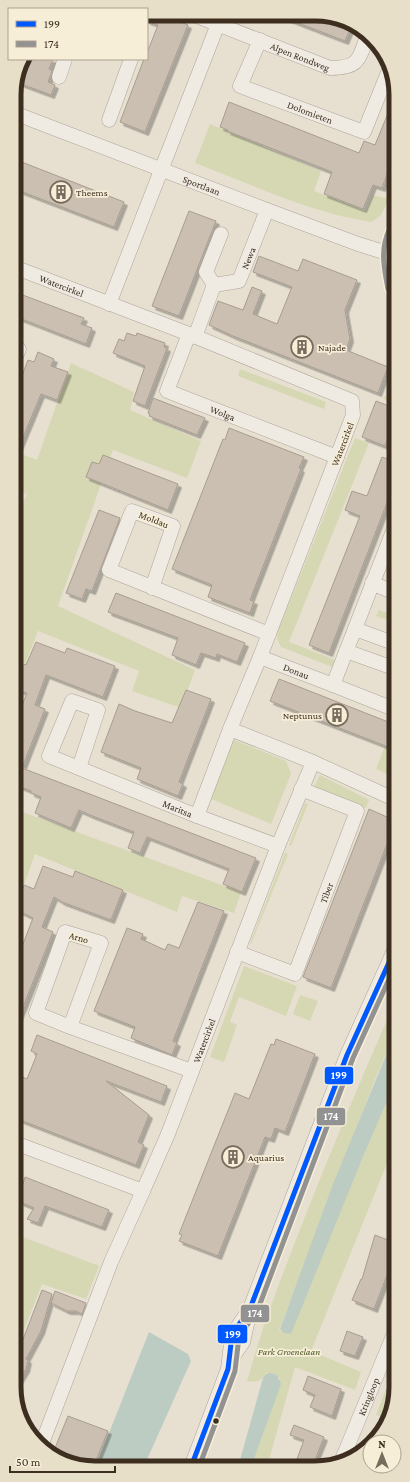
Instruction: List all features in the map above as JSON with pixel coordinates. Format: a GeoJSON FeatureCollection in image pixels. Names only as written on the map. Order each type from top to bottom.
{"type":"FeatureCollection","features":[{"type":"Feature","properties":{"kind":"street","name":"Alpen Rondweg"},"geometry":{"type":"LineString","coordinates":[[210,21],[330,68],[345,68],[355,63],[361,53],[365,40]]}},
{"type":"Feature","properties":{"kind":"street"},"geometry":{"type":"LineString","coordinates":[[109,304],[218,24]]}},
{"type":"Feature","properties":{"kind":"street","name":"Dolomieten"},"geometry":{"type":"LineString","coordinates":[[260,40],[240,86],[364,132],[386,77]]}},
{"type":"Feature","properties":{"kind":"street"},"geometry":{"type":"LineString","coordinates":[[59,77],[65,60]]}},
{"type":"Feature","properties":{"kind":"street"},"geometry":{"type":"LineString","coordinates":[[109,120],[131,60]]}},
{"type":"Feature","properties":{"kind":"street","name":"Sportlaan"},"geometry":{"type":"LineString","coordinates":[[21,116],[162,170],[265,216],[389,254]]}},
{"type":"Feature","properties":{"kind":"street","name":"Newa"},"geometry":{"type":"LineString","coordinates":[[214,285],[239,281],[265,216]]}},
{"type":"Feature","properties":{"kind":"street"},"geometry":{"type":"LineString","coordinates":[[192,335],[214,285],[206,272],[221,234]]}},
{"type":"Feature","properties":{"kind":"street","name":"Watercirkel"},"geometry":{"type":"LineString","coordinates":[[21,270],[192,335],[352,401],[353,415],[197,816]]}},
{"type":"Feature","properties":{"kind":"street","name":"Wolga"},"geometry":{"type":"LineString","coordinates":[[192,335],[167,391],[337,456]]}},
{"type":"Feature","properties":{"kind":"street","name":"Moldau"},"geometry":{"type":"LineString","coordinates":[[152,588],[173,526],[132,511],[109,570],[152,588],[269,634]]}},
{"type":"Feature","properties":{"kind":"street"},"geometry":{"type":"LineString","coordinates":[[333,685],[389,543]]}},
{"type":"Feature","properties":{"kind":"street"},"geometry":{"type":"LineString","coordinates":[[372,584],[389,590]]}},
{"type":"Feature","properties":{"kind":"street"},"geometry":{"type":"LineString","coordinates":[[355,628],[389,641]]}},
{"type":"Feature","properties":{"kind":"street"},"geometry":{"type":"LineString","coordinates":[[346,651],[389,666]]}},
{"type":"Feature","properties":{"kind":"street","name":"Donau"},"geometry":{"type":"LineString","coordinates":[[260,657],[389,707]]}},
{"type":"Feature","properties":{"kind":"street","name":"Maritsa"},"geometry":{"type":"LineString","coordinates":[[79,768],[98,710],[72,701],[49,756],[197,816],[278,846]]}},
{"type":"Feature","properties":{"kind":"street"},"geometry":{"type":"LineString","coordinates":[[230,729],[313,762],[389,797]]}},
{"type":"Feature","properties":{"kind":"street","name":"Watercirkel"},"geometry":{"type":"LineString","coordinates":[[43,1440],[111,1262],[143,1191],[192,1071],[278,846],[313,762]]}},
{"type":"Feature","properties":{"kind":"street","name":"Tiber"},"geometry":{"type":"LineString","coordinates":[[237,952],[296,974],[357,811],[301,789]]}},
{"type":"Feature","properties":{"kind":"street","name":"Arno"},"geometry":{"type":"LineString","coordinates":[[70,1027],[101,943],[65,932],[36,1013],[70,1027],[192,1071]]}},
{"type":"Feature","properties":{"kind":"street"},"geometry":{"type":"LineString","coordinates":[[193,1461],[230,1361],[243,1342],[251,1306],[347,1055],[389,962]]}},
{"type":"Feature","properties":{"kind":"street"},"geometry":{"type":"LineString","coordinates":[[21,1146],[143,1191]]}},
{"type":"Feature","properties":{"kind":"street","name":"Kringloop"},"geometry":{"type":"LineString","coordinates":[[344,1455],[389,1346]]}},
{"type":"Feature","properties":{"kind":"green space"},"geometry":{"type":"Polygon","coordinates":[[[210,124],[321,171],[314,191],[366,211],[373,195],[389,199],[381,215],[372,222],[349,218],[304,205],[195,163],[210,124]]]}},
{"type":"Feature","properties":{"kind":"green space"},"geometry":{"type":"Polygon","coordinates":[[[71,363],[134,392],[130,410],[201,441],[187,478],[113,450],[58,606],[195,670],[181,708],[132,691],[139,671],[38,631],[21,675],[21,507],[27,494],[21,492],[21,454],[37,460],[71,363]]]}},
{"type":"Feature","properties":{"kind":"green space"},"geometry":{"type":"Polygon","coordinates":[[[240,369],[326,402],[324,409],[238,376],[240,369]]]}},
{"type":"Feature","properties":{"kind":"green space"},"geometry":{"type":"Polygon","coordinates":[[[389,392],[389,402],[383,398],[389,392]]]}},
{"type":"Feature","properties":{"kind":"green space"},"geometry":{"type":"Polygon","coordinates":[[[355,438],[369,443],[289,642],[338,661],[335,668],[281,647],[277,639],[278,631],[355,438]]]}},
{"type":"Feature","properties":{"kind":"green space"},"geometry":{"type":"Polygon","coordinates":[[[379,610],[389,614],[389,621],[376,616],[379,610]]]}},
{"type":"Feature","properties":{"kind":"green space"},"geometry":{"type":"Polygon","coordinates":[[[232,739],[286,761],[291,774],[271,824],[209,798],[232,739]]]}},
{"type":"Feature","properties":{"kind":"green space"},"geometry":{"type":"Polygon","coordinates":[[[385,746],[389,747],[389,775],[376,769],[385,746]]]}},
{"type":"Feature","properties":{"kind":"green space"},"geometry":{"type":"Polygon","coordinates":[[[320,775],[369,800],[366,808],[314,787],[320,775]]]}},
{"type":"Feature","properties":{"kind":"green space"},"geometry":{"type":"Polygon","coordinates":[[[305,803],[308,804],[291,846],[289,845],[305,803]]]}},
{"type":"Feature","properties":{"kind":"green space"},"geometry":{"type":"Polygon","coordinates":[[[21,812],[241,892],[234,913],[182,896],[177,912],[35,854],[21,893],[21,812]]]}},
{"type":"Feature","properties":{"kind":"green space"},"geometry":{"type":"Polygon","coordinates":[[[285,853],[288,854],[251,944],[250,943],[285,853]]]}},
{"type":"Feature","properties":{"kind":"green space"},"geometry":{"type":"Polygon","coordinates":[[[244,966],[297,986],[286,1016],[239,997],[230,1022],[237,1025],[224,1062],[210,1057],[244,966]]]}},
{"type":"Feature","properties":{"kind":"green space"},"geometry":{"type":"Polygon","coordinates":[[[300,995],[318,1001],[310,1021],[293,1014],[300,995]]]}},
{"type":"Feature","properties":{"kind":"green space","name":"Park Groenelaan"},"geometry":{"type":"Polygon","coordinates":[[[389,1015],[389,1047],[376,1077],[279,1330],[290,1334],[389,1077],[389,1158],[311,1351],[361,1372],[355,1390],[295,1367],[269,1461],[250,1461],[280,1378],[265,1372],[266,1374],[260,1380],[255,1382],[247,1381],[268,1312],[347,1112],[389,1015]]]}},
{"type":"Feature","properties":{"kind":"green space"},"geometry":{"type":"Polygon","coordinates":[[[21,1236],[99,1266],[86,1299],[42,1284],[21,1337],[21,1236]]]}},
{"type":"Feature","properties":{"kind":"green space"},"geometry":{"type":"Polygon","coordinates":[[[386,1389],[389,1390],[388,1402],[382,1417],[376,1415],[386,1389]]]}},
{"type":"Feature","properties":{"kind":"shaded area"},"geometry":{"type":"Polygon","coordinates":[[[389,1048],[389,1096],[291,1334],[284,1333],[280,1329],[333,1184],[389,1048]]]}},
{"type":"Feature","properties":{"kind":"shaded area"},"geometry":{"type":"Polygon","coordinates":[[[149,1332],[188,1354],[191,1361],[146,1461],[98,1461],[149,1332]]]}},
{"type":"Feature","properties":{"kind":"shaded area"},"geometry":{"type":"Polygon","coordinates":[[[270,1373],[277,1375],[281,1384],[253,1461],[240,1461],[263,1378],[266,1374],[270,1373]]]}},
{"type":"Feature","properties":{"kind":"building"},"geometry":{"type":"Polygon","coordinates":[[[148,21],[178,21],[188,25],[145,132],[120,122],[144,60],[148,60],[148,50],[158,25],[148,21]]]}},
{"type":"Feature","properties":{"kind":"building"},"geometry":{"type":"Polygon","coordinates":[[[293,21],[330,22],[339,25],[350,30],[345,41],[293,21]]]}},
{"type":"Feature","properties":{"kind":"building"},"geometry":{"type":"Polygon","coordinates":[[[30,60],[53,60],[49,69],[52,71],[48,82],[55,85],[51,95],[22,84],[30,60]]]}},
{"type":"Feature","properties":{"kind":"building"},"geometry":{"type":"Polygon","coordinates":[[[229,102],[359,153],[364,141],[375,145],[389,111],[389,169],[382,188],[373,185],[363,209],[324,194],[332,172],[220,127],[229,102]]]}},
{"type":"Feature","properties":{"kind":"building","name":"Theems"},"geometry":{"type":"Polygon","coordinates":[[[21,162],[124,202],[114,227],[21,191],[21,162]]]}},
{"type":"Feature","properties":{"kind":"building"},"geometry":{"type":"Polygon","coordinates":[[[189,211],[216,221],[179,316],[152,306],[189,211]]]}},
{"type":"Feature","properties":{"kind":"building"},"geometry":{"type":"Polygon","coordinates":[[[259,256],[298,271],[303,259],[357,280],[345,310],[350,339],[346,350],[388,367],[378,393],[233,336],[209,325],[218,301],[243,310],[252,287],[262,291],[253,314],[277,324],[292,287],[253,272],[259,256]]]}},
{"type":"Feature","properties":{"kind":"building"},"geometry":{"type":"Polygon","coordinates":[[[21,294],[84,318],[81,324],[92,328],[86,344],[21,319],[21,294]]]}},
{"type":"Feature","properties":{"kind":"building"},"geometry":{"type":"Polygon","coordinates":[[[127,333],[136,336],[137,333],[165,343],[164,347],[167,348],[145,406],[133,401],[145,366],[113,353],[119,339],[124,341],[127,333]]]}},
{"type":"Feature","properties":{"kind":"building"},"geometry":{"type":"Polygon","coordinates":[[[38,352],[54,359],[51,366],[68,372],[57,400],[41,394],[21,442],[21,378],[28,360],[34,362],[38,352]]]}},
{"type":"Feature","properties":{"kind":"building"},"geometry":{"type":"Polygon","coordinates":[[[153,398],[205,418],[197,435],[149,416],[150,414],[148,413],[153,398]]]}},
{"type":"Feature","properties":{"kind":"building"},"geometry":{"type":"Polygon","coordinates":[[[376,401],[389,406],[387,410],[389,411],[389,436],[385,446],[362,437],[376,401]]]}},
{"type":"Feature","properties":{"kind":"building"},"geometry":{"type":"Polygon","coordinates":[[[229,428],[304,457],[299,468],[301,469],[250,600],[254,601],[250,613],[208,597],[212,585],[172,569],[223,439],[225,440],[229,428]]]}},
{"type":"Feature","properties":{"kind":"building"},"geometry":{"type":"Polygon","coordinates":[[[103,455],[178,484],[168,510],[86,477],[92,462],[99,464],[103,455]]]}},
{"type":"Feature","properties":{"kind":"building"},"geometry":{"type":"Polygon","coordinates":[[[382,457],[389,460],[389,498],[329,653],[309,645],[360,516],[345,510],[352,491],[367,496],[382,457]]]}},
{"type":"Feature","properties":{"kind":"building"},"geometry":{"type":"Polygon","coordinates":[[[99,510],[120,518],[92,591],[86,589],[82,599],[66,593],[99,510]]]}},
{"type":"Feature","properties":{"kind":"building"},"geometry":{"type":"Polygon","coordinates":[[[116,593],[245,643],[237,662],[217,654],[216,658],[201,653],[196,665],[172,655],[178,638],[108,612],[116,593]]]}},
{"type":"Feature","properties":{"kind":"building"},"geometry":{"type":"Polygon","coordinates":[[[36,642],[65,653],[67,648],[115,666],[103,697],[46,675],[35,705],[45,709],[22,768],[256,858],[242,892],[223,884],[229,869],[147,837],[140,853],[128,848],[134,832],[79,810],[71,828],[35,813],[41,797],[21,787],[21,708],[27,693],[21,691],[21,663],[26,665],[36,642]]]}},
{"type":"Feature","properties":{"kind":"building","name":"Neptunus"},"geometry":{"type":"Polygon","coordinates":[[[279,679],[389,722],[389,747],[270,701],[279,679]]]}},
{"type":"Feature","properties":{"kind":"building"},"geometry":{"type":"Polygon","coordinates":[[[186,690],[211,699],[179,782],[183,784],[178,796],[137,779],[141,768],[101,752],[119,704],[172,723],[186,690]]]}},
{"type":"Feature","properties":{"kind":"building"},"geometry":{"type":"Polygon","coordinates":[[[369,809],[389,818],[389,839],[331,988],[303,977],[369,809]]]}},
{"type":"Feature","properties":{"kind":"building"},"geometry":{"type":"Polygon","coordinates":[[[43,866],[73,877],[75,871],[123,890],[111,920],[62,902],[54,897],[42,927],[53,932],[21,1012],[21,949],[33,918],[21,912],[21,893],[24,885],[34,889],[43,866]]]}},
{"type":"Feature","properties":{"kind":"building"},"geometry":{"type":"Polygon","coordinates":[[[198,902],[224,911],[173,1041],[177,1043],[172,1055],[131,1038],[135,1027],[94,1011],[127,928],[143,934],[141,939],[165,950],[168,944],[179,948],[198,902]]]}},
{"type":"Feature","properties":{"kind":"building"},"geometry":{"type":"Polygon","coordinates":[[[37,1035],[167,1086],[161,1102],[106,1081],[149,1115],[138,1142],[144,1145],[136,1165],[21,1120],[21,1076],[27,1079],[37,1054],[31,1051],[37,1035]]]}},
{"type":"Feature","properties":{"kind":"building","name":"Aquarius"},"geometry":{"type":"Polygon","coordinates":[[[276,1039],[315,1054],[285,1132],[275,1128],[271,1139],[265,1137],[218,1256],[179,1241],[182,1235],[179,1234],[235,1093],[249,1099],[271,1044],[274,1045],[276,1039]]]}},
{"type":"Feature","properties":{"kind":"building"},"geometry":{"type":"Polygon","coordinates":[[[25,1177],[109,1210],[102,1227],[45,1206],[38,1223],[27,1219],[34,1208],[21,1203],[21,1183],[23,1184],[25,1177]]]}},
{"type":"Feature","properties":{"kind":"building"},"geometry":{"type":"Polygon","coordinates":[[[375,1235],[389,1240],[389,1270],[374,1309],[352,1300],[362,1279],[375,1235]]]}},
{"type":"Feature","properties":{"kind":"building"},"geometry":{"type":"Polygon","coordinates":[[[42,1290],[52,1294],[41,1331],[26,1359],[28,1360],[26,1369],[21,1377],[21,1345],[42,1290]]]}},
{"type":"Feature","properties":{"kind":"building"},"geometry":{"type":"Polygon","coordinates":[[[55,1291],[86,1303],[82,1314],[76,1311],[67,1311],[51,1303],[55,1291]]]}},
{"type":"Feature","properties":{"kind":"building"},"geometry":{"type":"Polygon","coordinates":[[[347,1331],[363,1337],[355,1356],[340,1351],[347,1331]]]}},
{"type":"Feature","properties":{"kind":"building"},"geometry":{"type":"Polygon","coordinates":[[[308,1376],[341,1389],[332,1416],[310,1407],[315,1395],[303,1390],[308,1376]]]}},
{"type":"Feature","properties":{"kind":"building"},"geometry":{"type":"Polygon","coordinates":[[[68,1416],[108,1431],[96,1461],[80,1460],[55,1449],[68,1416]]]}},
{"type":"Feature","properties":{"kind":"building"},"geometry":{"type":"Polygon","coordinates":[[[294,1425],[324,1437],[315,1461],[302,1461],[297,1459],[304,1440],[290,1435],[294,1425]]]}},
{"type":"Feature","properties":{"kind":"transit line","name":"174"},"geometry":{"type":"LineString","coordinates":[[388,289],[384,266],[384,245],[389,230]]}},
{"type":"Feature","properties":{"kind":"transit line","name":"199"},"geometry":{"type":"LineString","coordinates":[[193,1461],[228,1369],[232,1335],[251,1306],[347,1055],[389,962]]}},
{"type":"Feature","properties":{"kind":"transit line","name":"174"},"geometry":{"type":"LineString","coordinates":[[201,1461],[235,1371],[239,1337],[258,1309],[353,1058],[389,979]]}},
{"type":"Feature","properties":{"kind":"place","name":"Theems"},"geometry":{"type":"Point","coordinates":[61,192]}},
{"type":"Feature","properties":{"kind":"place","name":"Najade"},"geometry":{"type":"Point","coordinates":[302,347]}},
{"type":"Feature","properties":{"kind":"place","name":"Neptunus"},"geometry":{"type":"Point","coordinates":[337,715]}},
{"type":"Feature","properties":{"kind":"place","name":"Aquarius"},"geometry":{"type":"Point","coordinates":[233,1157]}}]}
